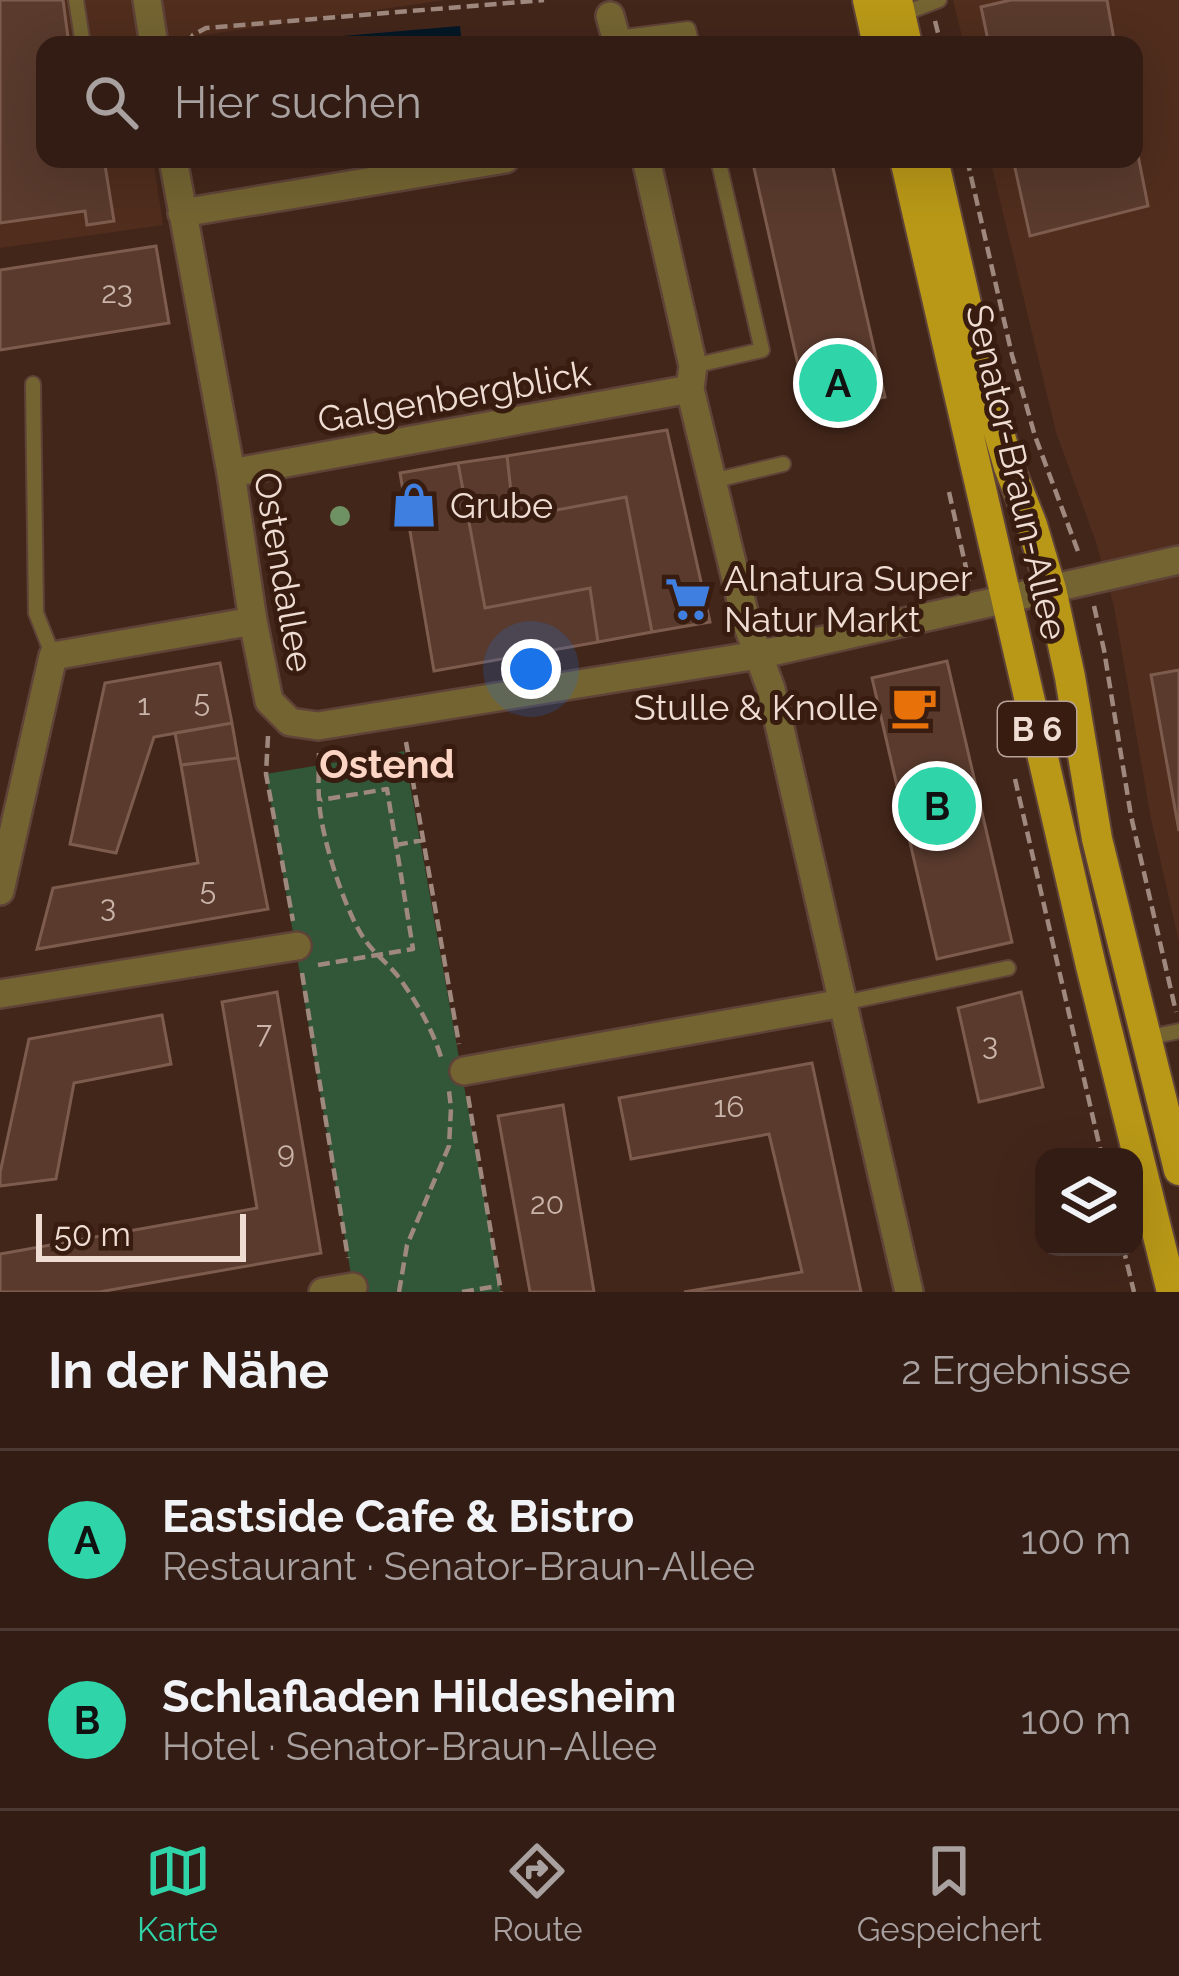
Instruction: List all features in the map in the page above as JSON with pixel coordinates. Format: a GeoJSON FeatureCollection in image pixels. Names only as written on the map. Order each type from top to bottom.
{"type":"FeatureCollection","features":[{"type":"Feature","properties":{"kind":"main road"},"geometry":{"type":"LineString","coordinates":[[868,0],[876,36]]}},
{"type":"Feature","properties":{"kind":"main road","name":"Senator-Braun-Allee"},"geometry":{"type":"LineString","coordinates":[[906,168],[990,602],[1091,966],[1172,1292]]}},
{"type":"Feature","properties":{"kind":"main road","name":"Senator-Braun-Allee"},"geometry":{"type":"LineString","coordinates":[[935,168],[982,374],[1052,589],[1097,839],[1179,1170]]}},
{"type":"Feature","properties":{"kind":"street"},"geometry":{"type":"LineString","coordinates":[[147,0],[153,36]]}},
{"type":"Feature","properties":{"kind":"street","name":"Ostendallee"},"geometry":{"type":"LineString","coordinates":[[174,168],[269,701],[290,722],[317,726]]}},
{"type":"Feature","properties":{"kind":"street"},"geometry":{"type":"LineString","coordinates":[[182,213],[451,168]]}},
{"type":"Feature","properties":{"kind":"street"},"geometry":{"type":"LineString","coordinates":[[648,168],[712,481],[746,620],[771,689],[909,1292]]}},
{"type":"Feature","properties":{"kind":"street","name":"Galgenbergblick"},"geometry":{"type":"LineString","coordinates":[[231,473],[412,442],[691,377]]}},
{"type":"Feature","properties":{"kind":"street"},"geometry":{"type":"LineString","coordinates":[[317,726],[758,655],[1179,560]]}},
{"type":"Feature","properties":{"kind":"street"},"geometry":{"type":"LineString","coordinates":[[0,891],[53,656],[254,621]]}},
{"type":"Feature","properties":{"kind":"street"},"geometry":{"type":"LineString","coordinates":[[0,994],[297,946]]}},
{"type":"Feature","properties":{"kind":"street"},"geometry":{"type":"LineString","coordinates":[[453,1077],[843,1003]]}},
{"type":"Feature","properties":{"kind":"street"},"geometry":{"type":"LineString","coordinates":[[323,1292],[353,1287]]}},
{"type":"Feature","properties":{"kind":"lane"},"geometry":{"type":"LineString","coordinates":[[76,0],[81,36]]}},
{"type":"Feature","properties":{"kind":"lane"},"geometry":{"type":"LineString","coordinates":[[902,20],[939,0]]}},
{"type":"Feature","properties":{"kind":"lane"},"geometry":{"type":"LineString","coordinates":[[614,33],[688,29],[690,36]]}},
{"type":"Feature","properties":{"kind":"lane"},"geometry":{"type":"LineString","coordinates":[[691,377],[762,350],[720,168]]}},
{"type":"Feature","properties":{"kind":"lane"},"geometry":{"type":"LineString","coordinates":[[33,384],[36,613],[53,656]]}},
{"type":"Feature","properties":{"kind":"lane"},"geometry":{"type":"LineString","coordinates":[[712,481],[783,464]]}},
{"type":"Feature","properties":{"kind":"lane"},"geometry":{"type":"LineString","coordinates":[[843,1003],[1008,968]]}},
{"type":"Feature","properties":{"kind":"lane"},"geometry":{"type":"LineString","coordinates":[[1146,1038],[1179,1031]]}},
{"type":"Feature","properties":{"kind":"path"},"geometry":{"type":"LineString","coordinates":[[192,36],[213,28],[544,0]]}},
{"type":"Feature","properties":{"kind":"path"},"geometry":{"type":"LineString","coordinates":[[960,540],[990,602]]}},
{"type":"Feature","properties":{"kind":"path"},"geometry":{"type":"LineString","coordinates":[[269,701],[266,773],[297,946]]}},
{"type":"Feature","properties":{"kind":"path"},"geometry":{"type":"LineString","coordinates":[[401,712],[424,840],[453,1077],[500,1289],[462,1292]]}},
{"type":"Feature","properties":{"kind":"path"},"geometry":{"type":"LineString","coordinates":[[317,726],[319,800],[332,862],[363,937],[397,975],[434,1034],[453,1077],[449,1146],[407,1245],[399,1292]]}},
{"type":"Feature","properties":{"kind":"path"},"geometry":{"type":"LineString","coordinates":[[1012,766],[1100,1148]]}},
{"type":"Feature","properties":{"kind":"path"},"geometry":{"type":"LineString","coordinates":[[319,800],[387,789],[412,949],[301,968],[353,1287]]}},
{"type":"Feature","properties":{"kind":"path"},"geometry":{"type":"LineString","coordinates":[[396,845],[424,840]]}},
{"type":"Feature","properties":{"kind":"path"},"geometry":{"type":"LineString","coordinates":[[1126,1256],[1134,1292]]}},
{"type":"Feature","properties":{"kind":"shaded area"},"geometry":{"type":"Polygon","coordinates":[[[0,0],[445,0],[198,36],[36,36],[36,168],[154,168],[163,225],[0,248],[0,0]]]}},
{"type":"Feature","properties":{"kind":"shaded area"},"geometry":{"type":"Polygon","coordinates":[[[953,0],[1179,0],[1179,942],[1151,819],[1114,607],[1056,432],[992,168],[1143,168],[1143,36],[962,36],[953,0]]]}},
{"type":"Feature","properties":{"kind":"green space"},"geometry":{"type":"Polygon","coordinates":[[[404,751],[501,1292],[354,1292],[266,774],[404,751]]]}},
{"type":"Feature","properties":{"kind":"water"},"geometry":{"type":"Polygon","coordinates":[[[460,26],[461,36],[342,36],[460,26]]]}},
{"type":"Feature","properties":{"kind":"building"},"geometry":{"type":"Polygon","coordinates":[[[0,0],[63,0],[68,36],[36,36],[36,168],[105,168],[114,221],[87,225],[85,211],[0,223],[0,0]]]}},
{"type":"Feature","properties":{"kind":"building"},"geometry":{"type":"Polygon","coordinates":[[[1011,0],[1107,0],[1113,36],[987,36],[981,7],[1011,0]]]}},
{"type":"Feature","properties":{"kind":"building"},"geometry":{"type":"Polygon","coordinates":[[[754,168],[833,168],[885,397],[809,414],[754,168]]]}},
{"type":"Feature","properties":{"kind":"building"},"geometry":{"type":"Polygon","coordinates":[[[1015,168],[1141,168],[1148,206],[1030,236],[1015,168]]]}},
{"type":"Feature","properties":{"kind":"building"},"geometry":{"type":"Polygon","coordinates":[[[156,246],[169,323],[0,350],[0,270],[156,246]]]}},
{"type":"Feature","properties":{"kind":"building"},"geometry":{"type":"Polygon","coordinates":[[[667,430],[710,622],[652,632],[626,497],[514,518],[507,456],[667,430]]]}},
{"type":"Feature","properties":{"kind":"building"},"geometry":{"type":"Polygon","coordinates":[[[507,456],[514,518],[626,497],[652,632],[598,642],[590,588],[485,608],[458,463],[507,456]]]}},
{"type":"Feature","properties":{"kind":"building"},"geometry":{"type":"Polygon","coordinates":[[[458,463],[485,608],[590,588],[598,642],[434,671],[400,473],[458,463]]]}},
{"type":"Feature","properties":{"kind":"building"},"geometry":{"type":"Polygon","coordinates":[[[947,661],[1012,942],[937,959],[872,678],[947,661]]]}},
{"type":"Feature","properties":{"kind":"building"},"geometry":{"type":"Polygon","coordinates":[[[220,663],[232,723],[154,737],[116,853],[70,844],[105,683],[220,663]]]}},
{"type":"Feature","properties":{"kind":"building"},"geometry":{"type":"Polygon","coordinates":[[[1179,670],[1179,831],[1151,675],[1179,670]]]}},
{"type":"Feature","properties":{"kind":"building"},"geometry":{"type":"Polygon","coordinates":[[[232,723],[238,758],[181,765],[175,733],[232,723]]]}},
{"type":"Feature","properties":{"kind":"building"},"geometry":{"type":"Polygon","coordinates":[[[238,758],[268,909],[37,949],[53,888],[198,863],[181,765],[238,758]]]}},
{"type":"Feature","properties":{"kind":"building"},"geometry":{"type":"Polygon","coordinates":[[[277,992],[321,1253],[99,1292],[0,1292],[0,1254],[257,1208],[222,1002],[277,992]]]}},
{"type":"Feature","properties":{"kind":"building"},"geometry":{"type":"Polygon","coordinates":[[[1021,992],[1043,1087],[979,1102],[958,1008],[1021,992]]]}},
{"type":"Feature","properties":{"kind":"building"},"geometry":{"type":"Polygon","coordinates":[[[162,1015],[171,1064],[74,1083],[56,1179],[0,1186],[29,1039],[162,1015]]]}},
{"type":"Feature","properties":{"kind":"building"},"geometry":{"type":"Polygon","coordinates":[[[812,1063],[861,1292],[684,1292],[802,1272],[769,1134],[631,1159],[619,1098],[812,1063]]]}},
{"type":"Feature","properties":{"kind":"building"},"geometry":{"type":"Polygon","coordinates":[[[563,1105],[594,1292],[530,1292],[498,1116],[563,1105]]]}},
{"type":"Feature","properties":{"kind":"place","name":"Eastside Cafe & Bistro"},"geometry":{"type":"Point","coordinates":[838,383]}},
{"type":"Feature","properties":{"kind":"place","name":"Grube"},"geometry":{"type":"Point","coordinates":[414,505]}},
{"type":"Feature","properties":{"kind":"place","name":"Alnatura Super Natur Markt"},"geometry":{"type":"Point","coordinates":[688,599]}},
{"type":"Feature","properties":{"kind":"place","name":"Stulle & Knolle"},"geometry":{"type":"Point","coordinates":[914,707]}},
{"type":"Feature","properties":{"kind":"place","name":"Schlafladen Hildesheim"},"geometry":{"type":"Point","coordinates":[937,806]}},
{"type":"Feature","properties":{"kind":"district","name":"Ostend"},"geometry":{"type":"Point","coordinates":[387,764]}}]}
